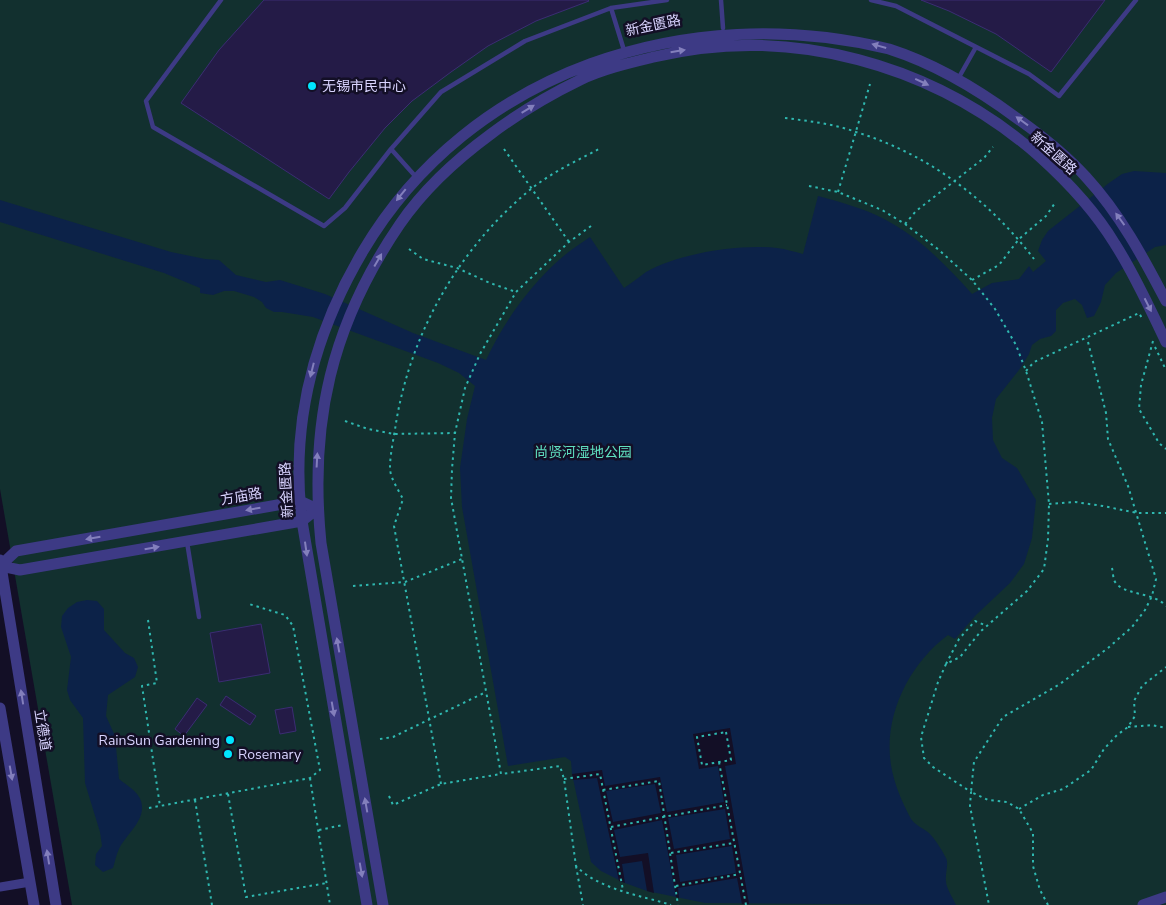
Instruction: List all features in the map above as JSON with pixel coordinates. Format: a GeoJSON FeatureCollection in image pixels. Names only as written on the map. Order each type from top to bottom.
{"type":"FeatureCollection","features":[{"type":"Feature","properties":{"kind":"street","name":"新金匮路"},"geometry":{"type":"LineString","coordinates":[[383,905],[320,543],[317,509],[318,450],[322,409],[336,353],[355,303],[371,272],[400,223],[484,128],[500,105],[545,78],[576,64],[623,47],[664,36],[723,28],[792,30],[826,34],[854,50],[921,81],[981,113],[1040,157],[1098,219],[1114,242],[1166,342]]}},
{"type":"Feature","properties":{"kind":"street","name":"新金匮路"},"geometry":{"type":"LineString","coordinates":[[367,905],[302,521],[299,446],[302,414],[313,363],[339,297],[353,267],[391,208],[430,162],[484,128],[511,120],[582,79],[630,62],[675,51],[739,45],[765,45],[822,51],[892,50],[958,80],[1031,128],[1062,154],[1085,176],[1125,226],[1166,300]]}},
{"type":"Feature","properties":{"kind":"street"},"geometry":{"type":"LineString","coordinates":[[0,564],[20,570],[302,521],[317,509],[300,501]]}},
{"type":"Feature","properties":{"kind":"street","name":"方庙路"},"geometry":{"type":"LineString","coordinates":[[0,564],[16,551],[300,501]]}},
{"type":"Feature","properties":{"kind":"street","name":"立德道"},"geometry":{"type":"LineString","coordinates":[[0,564],[56,905]]}},
{"type":"Feature","properties":{"kind":"street"},"geometry":{"type":"LineString","coordinates":[[0,708],[34,905]]}},
{"type":"Feature","properties":{"kind":"street"},"geometry":{"type":"LineString","coordinates":[[0,888],[30,882]]}},
{"type":"Feature","properties":{"kind":"street"},"geometry":{"type":"LineString","coordinates":[[1143,905],[1166,898]]}},
{"type":"Feature","properties":{"kind":"street"},"geometry":{"type":"LineString","coordinates":[[1149,905],[1166,898]]}},
{"type":"Feature","properties":{"kind":"lane"},"geometry":{"type":"LineString","coordinates":[[221,0],[146,101],[153,127],[324,226],[345,208],[391,149],[441,92],[525,40],[611,8],[668,0]]}},
{"type":"Feature","properties":{"kind":"lane"},"geometry":{"type":"LineString","coordinates":[[721,0],[723,28]]}},
{"type":"Feature","properties":{"kind":"lane"},"geometry":{"type":"LineString","coordinates":[[871,0],[896,6],[1030,74],[1059,96],[1136,0]]}},
{"type":"Feature","properties":{"kind":"lane"},"geometry":{"type":"LineString","coordinates":[[611,8],[623,47]]}},
{"type":"Feature","properties":{"kind":"lane"},"geometry":{"type":"LineString","coordinates":[[822,51],[831,47],[834,43],[826,34]]}},
{"type":"Feature","properties":{"kind":"lane"},"geometry":{"type":"LineString","coordinates":[[958,80],[976,47]]}},
{"type":"Feature","properties":{"kind":"lane"},"geometry":{"type":"LineString","coordinates":[[500,105],[497,111],[498,116],[511,120]]}},
{"type":"Feature","properties":{"kind":"lane"},"geometry":{"type":"LineString","coordinates":[[391,149],[416,177]]}},
{"type":"Feature","properties":{"kind":"lane"},"geometry":{"type":"LineString","coordinates":[[187,542],[199,617]]}},
{"type":"Feature","properties":{"kind":"path"},"geometry":{"type":"LineString","coordinates":[[838,192],[870,84]]}},
{"type":"Feature","properties":{"kind":"path"},"geometry":{"type":"LineString","coordinates":[[785,118],[856,131],[898,148],[930,165],[987,206],[1034,259]]}},
{"type":"Feature","properties":{"kind":"path"},"geometry":{"type":"LineString","coordinates":[[904,224],[916,211],[984,158],[993,147]]}},
{"type":"Feature","properties":{"kind":"path"},"geometry":{"type":"LineString","coordinates":[[504,149],[569,242]]}},
{"type":"Feature","properties":{"kind":"path"},"geometry":{"type":"LineString","coordinates":[[442,784],[394,526],[403,500],[390,470],[401,393],[412,360],[440,296],[481,238],[532,188],[570,164],[599,149]]}},
{"type":"Feature","properties":{"kind":"path"},"geometry":{"type":"LineString","coordinates":[[809,186],[838,192],[882,210],[940,250],[972,280],[995,309],[1016,345],[1042,422],[1049,504],[1048,539],[1044,569],[1027,592],[987,626],[960,657],[946,664]]}},
{"type":"Feature","properties":{"kind":"path"},"geometry":{"type":"LineString","coordinates":[[972,280],[999,265],[1019,240],[1046,216],[1055,203]]}},
{"type":"Feature","properties":{"kind":"path"},"geometry":{"type":"LineString","coordinates":[[501,774],[451,498],[455,433],[465,388],[480,354],[516,292],[569,242],[591,226]]}},
{"type":"Feature","properties":{"kind":"path"},"geometry":{"type":"LineString","coordinates":[[408,249],[423,259],[458,268],[490,283],[516,292]]}},
{"type":"Feature","properties":{"kind":"path"},"geometry":{"type":"LineString","coordinates":[[1026,370],[1034,362],[1139,313],[1146,327]]}},
{"type":"Feature","properties":{"kind":"path"},"geometry":{"type":"LineString","coordinates":[[989,905],[970,806],[974,762],[1003,717],[1060,684],[1108,648],[1132,627],[1152,596],[1156,579],[1128,486],[1108,439],[1106,413],[1087,338]]}},
{"type":"Feature","properties":{"kind":"path"},"geometry":{"type":"LineString","coordinates":[[1166,370],[1153,341],[1140,385],[1139,409],[1158,443],[1166,449]]}},
{"type":"Feature","properties":{"kind":"path"},"geometry":{"type":"LineString","coordinates":[[345,421],[368,429],[394,434],[455,433]]}},
{"type":"Feature","properties":{"kind":"path"},"geometry":{"type":"LineString","coordinates":[[1049,504],[1075,502],[1137,514],[1166,513]]}},
{"type":"Feature","properties":{"kind":"path"},"geometry":{"type":"LineString","coordinates":[[353,586],[405,582],[462,559]]}},
{"type":"Feature","properties":{"kind":"path"},"geometry":{"type":"LineString","coordinates":[[1112,568],[1114,581],[1123,589],[1152,596],[1163,602],[1166,606]]}},
{"type":"Feature","properties":{"kind":"path"},"geometry":{"type":"LineString","coordinates":[[149,808],[310,778],[320,770],[293,626],[285,615],[249,604]]}},
{"type":"Feature","properties":{"kind":"path"},"geometry":{"type":"LineString","coordinates":[[148,620],[157,683],[142,686],[160,806]]}},
{"type":"Feature","properties":{"kind":"path"},"geometry":{"type":"LineString","coordinates":[[987,626],[975,621],[959,639],[946,664],[938,682],[921,737],[924,758],[933,767],[971,792],[988,800],[1007,802],[1019,809],[1033,833],[1033,866],[1040,890],[1048,905]]}},
{"type":"Feature","properties":{"kind":"path"},"geometry":{"type":"LineString","coordinates":[[1019,809],[1043,795],[1062,789],[1091,770],[1104,749],[1117,735],[1128,727],[1135,716],[1134,701],[1142,686],[1166,667]]}},
{"type":"Feature","properties":{"kind":"path"},"geometry":{"type":"LineString","coordinates":[[380,740],[393,737],[486,692]]}},
{"type":"Feature","properties":{"kind":"path"},"geometry":{"type":"LineString","coordinates":[[1128,727],[1152,725],[1166,728]]}},
{"type":"Feature","properties":{"kind":"path"},"geometry":{"type":"LineString","coordinates":[[726,732],[731,760],[719,762],[702,765],[697,737],[726,732]]}},
{"type":"Feature","properties":{"kind":"path"},"geometry":{"type":"LineString","coordinates":[[719,762],[746,905]]}},
{"type":"Feature","properties":{"kind":"path"},"geometry":{"type":"LineString","coordinates":[[389,796],[393,805],[442,784],[560,766],[564,779],[583,905]]}},
{"type":"Feature","properties":{"kind":"path"},"geometry":{"type":"LineString","coordinates":[[564,779],[600,774],[624,891]]}},
{"type":"Feature","properties":{"kind":"path"},"geometry":{"type":"LineString","coordinates":[[310,778],[330,905]]}},
{"type":"Feature","properties":{"kind":"path"},"geometry":{"type":"LineString","coordinates":[[603,790],[658,781],[678,905]]}},
{"type":"Feature","properties":{"kind":"path"},"geometry":{"type":"LineString","coordinates":[[228,794],[246,897],[327,883]]}},
{"type":"Feature","properties":{"kind":"path"},"geometry":{"type":"LineString","coordinates":[[195,800],[212,905]]}},
{"type":"Feature","properties":{"kind":"path"},"geometry":{"type":"LineString","coordinates":[[611,827],[727,804]]}},
{"type":"Feature","properties":{"kind":"path"},"geometry":{"type":"LineString","coordinates":[[318,830],[353,823]]}},
{"type":"Feature","properties":{"kind":"path"},"geometry":{"type":"LineString","coordinates":[[671,853],[734,843]]}},
{"type":"Feature","properties":{"kind":"path"},"geometry":{"type":"LineString","coordinates":[[576,866],[586,876],[624,891],[671,905]]}},
{"type":"Feature","properties":{"kind":"path"},"geometry":{"type":"LineString","coordinates":[[676,886],[740,874]]}},
{"type":"Feature","properties":{"kind":"path"},"geometry":{"type":"LineString","coordinates":[[658,901],[660,905]]}},
{"type":"Feature","properties":{"kind":"green space","name":"尚贤河湿地公园"},"geometry":{"type":"Polygon","coordinates":[[[0,0],[1166,0],[1166,905],[72,905],[0,489],[0,0]]]}},
{"type":"Feature","properties":{"kind":"water"},"geometry":{"type":"Polygon","coordinates":[[[1134,171],[1166,173],[1166,245],[1155,247],[1116,273],[1105,285],[1101,302],[1094,316],[1087,318],[1082,305],[1075,299],[1063,303],[1056,310],[1056,331],[1051,336],[1040,339],[1032,345],[1019,370],[996,399],[992,418],[993,440],[1002,458],[1017,468],[1036,500],[1032,538],[1024,564],[1010,583],[976,615],[955,639],[948,635],[934,647],[911,676],[895,710],[891,728],[890,747],[894,779],[911,819],[931,835],[946,858],[946,884],[956,905],[705,903],[647,891],[601,871],[591,862],[572,774],[571,761],[565,757],[508,766],[462,507],[460,468],[467,419],[475,386],[459,373],[438,363],[313,317],[274,312],[266,308],[262,302],[254,297],[234,291],[224,291],[213,295],[200,293],[200,288],[164,273],[0,222],[0,200],[171,252],[219,260],[236,275],[266,282],[280,280],[325,294],[413,333],[486,360],[509,319],[537,282],[559,260],[590,237],[624,288],[646,272],[660,265],[710,251],[762,247],[780,248],[803,254],[818,196],[868,212],[897,226],[931,252],[972,294],[992,283],[1019,279],[1029,266],[1033,272],[1046,261],[1038,251],[1048,231],[1109,183],[1122,174],[1134,171]]]}},
{"type":"Feature","properties":{"kind":"water"},"geometry":{"type":"Polygon","coordinates":[[[97,601],[104,609],[104,630],[125,653],[134,658],[138,667],[135,677],[108,695],[106,716],[115,736],[119,779],[135,791],[139,797],[142,808],[141,814],[139,821],[122,843],[113,868],[103,872],[95,865],[96,854],[102,846],[100,832],[85,783],[83,718],[70,700],[67,690],[71,657],[61,627],[62,616],[68,608],[77,602],[97,601]]]}},
{"type":"Feature","properties":{"kind":"pier"},"geometry":{"type":"Polygon","coordinates":[[[730,728],[736,764],[725,766],[749,904],[742,904],[737,878],[678,888],[679,898],[676,897],[662,820],[614,830],[620,857],[648,853],[654,893],[647,891],[642,861],[622,864],[625,883],[619,881],[597,778],[573,780],[572,774],[602,770],[605,786],[660,777],[667,812],[724,802],[718,766],[699,769],[693,734],[730,728]],[[655,784],[606,791],[613,822],[661,813],[655,784]],[[725,809],[668,818],[674,849],[730,839],[725,809]],[[732,846],[676,855],[680,882],[736,873],[732,846]]]}},
{"type":"Feature","properties":{"kind":"building","name":"无锡市民中心"},"geometry":{"type":"Polygon","coordinates":[[[264,0],[589,1],[536,21],[488,46],[412,101],[385,128],[329,199],[181,103],[219,50],[264,0]]]}},
{"type":"Feature","properties":{"kind":"building"},"geometry":{"type":"Polygon","coordinates":[[[921,0],[1105,0],[1051,72],[996,34],[949,11],[921,0]]]}},
{"type":"Feature","properties":{"kind":"building"},"geometry":{"type":"Polygon","coordinates":[[[261,624],[270,673],[219,682],[210,633],[261,624]]]}},
{"type":"Feature","properties":{"kind":"building"},"geometry":{"type":"Polygon","coordinates":[[[226,696],[256,716],[250,725],[220,705],[226,696]]]}},
{"type":"Feature","properties":{"kind":"building"},"geometry":{"type":"Polygon","coordinates":[[[197,698],[207,705],[184,736],[175,729],[197,698]]]}},
{"type":"Feature","properties":{"kind":"building"},"geometry":{"type":"Polygon","coordinates":[[[292,707],[296,731],[280,734],[275,710],[292,707]]]}},
{"type":"Feature","properties":{"kind":"place","name":"无锡市民中心"},"geometry":{"type":"Point","coordinates":[312,86]}},
{"type":"Feature","properties":{"kind":"place","name":"RainSun Gardening"},"geometry":{"type":"Point","coordinates":[230,740]}},
{"type":"Feature","properties":{"kind":"place","name":"Rosemary"},"geometry":{"type":"Point","coordinates":[228,754]}}]}
